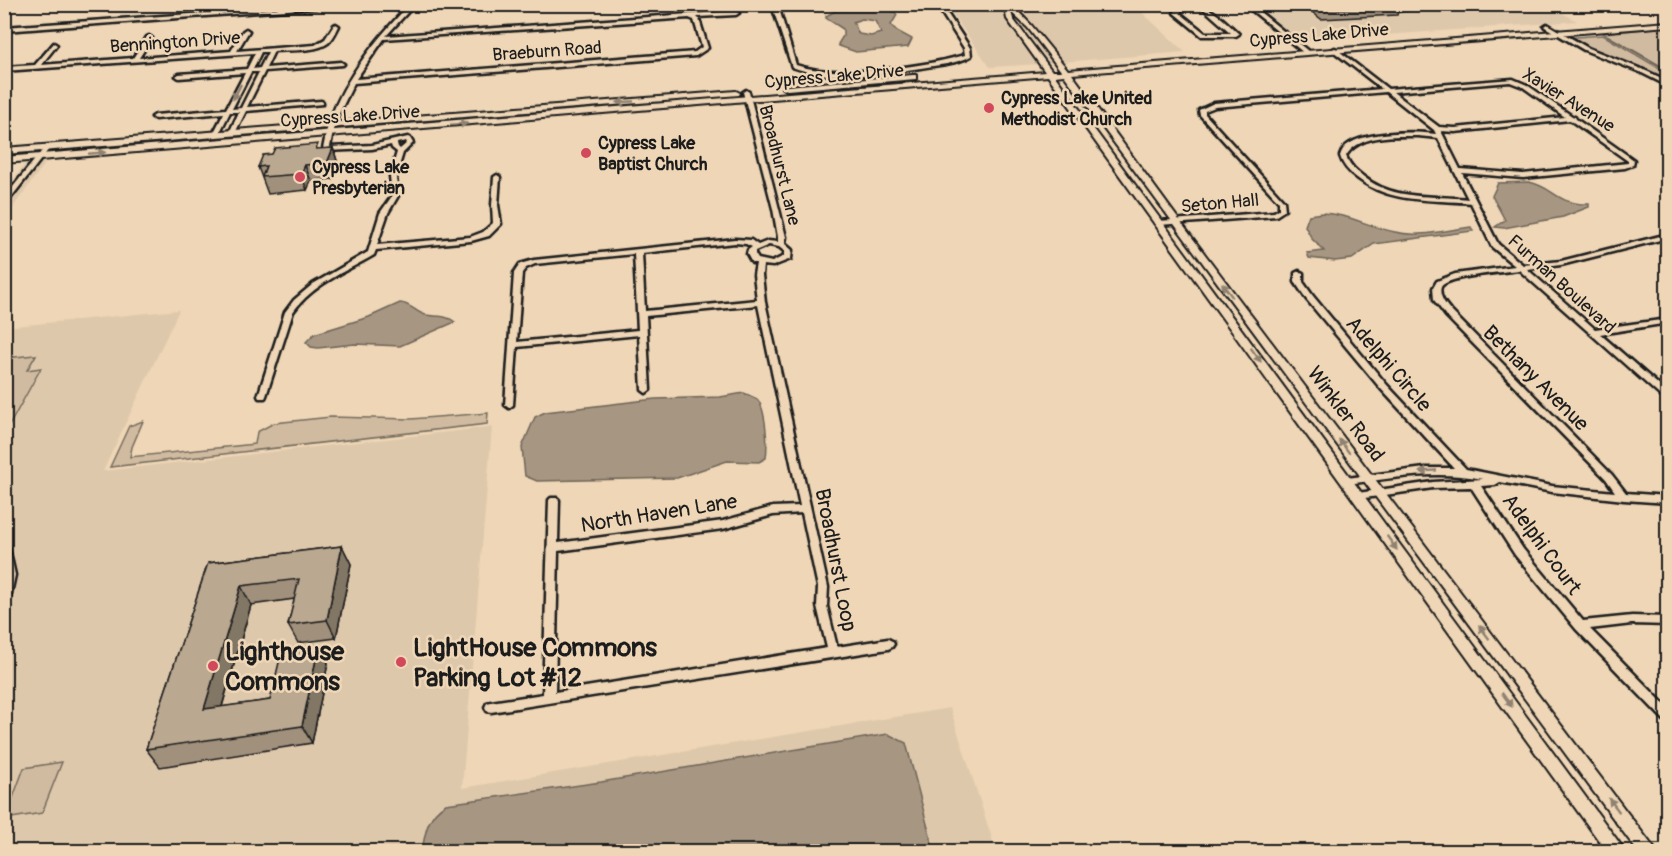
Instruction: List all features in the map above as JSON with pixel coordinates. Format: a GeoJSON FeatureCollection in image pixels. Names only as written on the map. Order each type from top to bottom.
{"type":"FeatureCollection","features":[{"type":"Feature","properties":{"kind":"main road","name":"Winkler Road"},"geometry":{"type":"LineString","coordinates":[[1007,4],[1030,27],[1114,134],[1176,222],[1649,852]]}},
{"type":"Feature","properties":{"kind":"main road","name":"Winkler Road"},"geometry":{"type":"LineString","coordinates":[[1007,4],[1012,21],[1618,852]]}},
{"type":"Feature","properties":{"kind":"main road","name":"Cypress Lake Drive"},"geometry":{"type":"LineString","coordinates":[[747,96],[893,78],[1048,70],[1298,45],[1668,17]]}},
{"type":"Feature","properties":{"kind":"main road","name":"Cypress Lake Drive"},"geometry":{"type":"LineString","coordinates":[[1063,68],[1668,24]]}},
{"type":"Feature","properties":{"kind":"main road","name":"Cypress Lake Drive"},"geometry":{"type":"LineString","coordinates":[[4,160],[331,129],[747,96],[893,78]]}},
{"type":"Feature","properties":{"kind":"main road","name":"Cypress Lake Drive"},"geometry":{"type":"LineString","coordinates":[[4,151],[216,134],[331,129]]}},
{"type":"Feature","properties":{"kind":"main road"},"geometry":{"type":"LineString","coordinates":[[1117,165],[1129,168],[1148,191],[1161,201]]}},
{"type":"Feature","properties":{"kind":"street"},"geometry":{"type":"LineString","coordinates":[[4,29],[366,4]]}},
{"type":"Feature","properties":{"kind":"street"},"geometry":{"type":"LineString","coordinates":[[262,396],[289,312],[296,301],[317,284],[362,259],[374,248],[384,213],[394,196],[393,176],[400,152],[408,146],[410,141],[400,139],[372,147],[326,149],[331,129],[351,81],[381,38],[413,4]]}},
{"type":"Feature","properties":{"kind":"street"},"geometry":{"type":"LineString","coordinates":[[850,4],[781,9],[777,12],[794,66],[813,71],[883,70],[893,78],[968,56],[967,48],[938,4]]}},
{"type":"Feature","properties":{"kind":"street"},"geometry":{"type":"LineString","coordinates":[[1184,4],[1177,13],[1204,35],[1236,34],[1207,9],[1190,4]]}},
{"type":"Feature","properties":{"kind":"street"},"geometry":{"type":"LineString","coordinates":[[1246,4],[1306,52]]}},
{"type":"Feature","properties":{"kind":"street"},"geometry":{"type":"LineString","coordinates":[[381,38],[736,13]]}},
{"type":"Feature","properties":{"kind":"street","name":"Braeburn Road"},"geometry":{"type":"LineString","coordinates":[[351,81],[696,54],[705,48],[696,19],[689,16]]}},
{"type":"Feature","properties":{"kind":"street","name":"Bennington Drive"},"geometry":{"type":"LineString","coordinates":[[4,69],[325,45],[336,26]]}},
{"type":"Feature","properties":{"kind":"street"},"geometry":{"type":"LineString","coordinates":[[1547,26],[1586,50],[1642,71],[1668,84]]}},
{"type":"Feature","properties":{"kind":"street"},"geometry":{"type":"LineString","coordinates":[[233,53],[246,31]]}},
{"type":"Feature","properties":{"kind":"street"},"geometry":{"type":"LineString","coordinates":[[135,60],[149,38]]}},
{"type":"Feature","properties":{"kind":"street"},"geometry":{"type":"LineString","coordinates":[[36,67],[54,45]]}},
{"type":"Feature","properties":{"kind":"street"},"geometry":{"type":"LineString","coordinates":[[232,133],[272,50]]}},
{"type":"Feature","properties":{"kind":"street","name":"Furman Boulevard"},"geometry":{"type":"LineString","coordinates":[[1335,50],[1439,132],[1495,244],[1668,398]]}},
{"type":"Feature","properties":{"kind":"street"},"geometry":{"type":"LineString","coordinates":[[216,134],[259,51]]}},
{"type":"Feature","properties":{"kind":"street"},"geometry":{"type":"LineString","coordinates":[[179,76],[341,64]]}},
{"type":"Feature","properties":{"kind":"street","name":"Xavier Avenue"},"geometry":{"type":"LineString","coordinates":[[1282,210],[1282,202],[1205,117],[1202,110],[1214,105],[1511,80],[1525,86],[1631,160],[1631,164],[1534,176],[1458,171]]}},
{"type":"Feature","properties":{"kind":"street","name":"Broadhurst Lane"},"geometry":{"type":"LineString","coordinates":[[747,96],[776,209],[782,237],[781,245]]}},
{"type":"Feature","properties":{"kind":"street"},"geometry":{"type":"LineString","coordinates":[[155,117],[321,103]]}},
{"type":"Feature","properties":{"kind":"street"},"geometry":{"type":"LineString","coordinates":[[1472,201],[1400,197],[1380,192],[1355,174],[1343,156],[1350,144],[1362,139],[1573,118]]}},
{"type":"Feature","properties":{"kind":"street"},"geometry":{"type":"LineString","coordinates":[[394,142],[395,148],[400,152]]}},
{"type":"Feature","properties":{"kind":"street"},"geometry":{"type":"LineString","coordinates":[[4,203],[47,148]]}},
{"type":"Feature","properties":{"kind":"street"},"geometry":{"type":"LineString","coordinates":[[374,248],[471,238],[486,234],[497,224],[495,205],[497,177]]}},
{"type":"Feature","properties":{"kind":"street","name":"Seton Hall"},"geometry":{"type":"LineString","coordinates":[[1159,223],[1276,214],[1282,210]]}},
{"type":"Feature","properties":{"kind":"street"},"geometry":{"type":"LineString","coordinates":[[1521,268],[1579,260],[1668,236]]}},
{"type":"Feature","properties":{"kind":"street"},"geometry":{"type":"LineString","coordinates":[[509,405],[518,273],[523,266],[534,262],[735,241],[756,247],[768,243],[781,245],[788,250],[788,257],[785,260],[773,264],[760,263]]}},
{"type":"Feature","properties":{"kind":"street","name":"Broadhurst Loop"},"geometry":{"type":"LineString","coordinates":[[491,707],[833,652],[822,606],[823,587],[807,509],[761,302],[758,275],[760,263],[755,261],[751,254],[756,247]]}},
{"type":"Feature","properties":{"kind":"street"},"geometry":{"type":"LineString","coordinates":[[638,252],[646,390]]}},
{"type":"Feature","properties":{"kind":"street","name":"Bethany Avenue"},"geometry":{"type":"LineString","coordinates":[[1521,268],[1455,276],[1443,281],[1436,293],[1449,314],[1609,477],[1624,497]]}},
{"type":"Feature","properties":{"kind":"street","name":"Adelphi Circle"},"geometry":{"type":"LineString","coordinates":[[1299,273],[1299,282],[1310,298],[1384,387],[1463,472]]}},
{"type":"Feature","properties":{"kind":"street"},"geometry":{"type":"LineString","coordinates":[[641,314],[761,302]]}},
{"type":"Feature","properties":{"kind":"street"},"geometry":{"type":"LineString","coordinates":[[1594,333],[1668,321]]}},
{"type":"Feature","properties":{"kind":"street"},"geometry":{"type":"LineString","coordinates":[[514,345],[642,332]]}},
{"type":"Feature","properties":{"kind":"street"},"geometry":{"type":"LineString","coordinates":[[1347,481],[1440,470],[1624,497],[1668,500]]}},
{"type":"Feature","properties":{"kind":"street"},"geometry":{"type":"LineString","coordinates":[[1358,495],[1433,485],[1506,481]]}},
{"type":"Feature","properties":{"kind":"street","name":"Adelphi Court"},"geometry":{"type":"LineString","coordinates":[[1474,483],[1519,552],[1580,626],[1668,716]]}},
{"type":"Feature","properties":{"kind":"street"},"geometry":{"type":"LineString","coordinates":[[549,697],[554,500]]}},
{"type":"Feature","properties":{"kind":"street","name":"North Haven Lane"},"geometry":{"type":"LineString","coordinates":[[552,548],[723,525],[773,511],[807,509]]}},
{"type":"Feature","properties":{"kind":"street"},"geometry":{"type":"LineString","coordinates":[[4,548],[10,575],[4,603]]}},
{"type":"Feature","properties":{"kind":"street","name":"Adelphi Court"},"geometry":{"type":"LineString","coordinates":[[1580,626],[1632,620],[1668,621]]}},
{"type":"Feature","properties":{"kind":"street"},"geometry":{"type":"LineString","coordinates":[[833,652],[888,644]]}},
{"type":"Feature","properties":{"kind":"shaded area"},"geometry":{"type":"Polygon","coordinates":[[[465,5],[593,5],[480,10],[465,5]]]}},
{"type":"Feature","properties":{"kind":"shaded area"},"geometry":{"type":"Polygon","coordinates":[[[946,5],[1003,5],[1007,19],[1040,64],[990,67],[946,5]]]}},
{"type":"Feature","properties":{"kind":"shaded area"},"geometry":{"type":"Polygon","coordinates":[[[1077,5],[1134,5],[1185,52],[1062,62],[1035,28],[1016,10],[1077,5]]]}},
{"type":"Feature","properties":{"kind":"shaded area"},"geometry":{"type":"Polygon","coordinates":[[[1251,5],[1547,5],[1577,21],[1303,41],[1289,34],[1251,5]]]}},
{"type":"Feature","properties":{"kind":"shaded area"},"geometry":{"type":"Polygon","coordinates":[[[877,7],[895,12],[897,15],[891,25],[912,39],[908,47],[856,52],[839,46],[843,29],[826,18],[837,10],[877,7]],[[862,19],[853,22],[859,34],[871,36],[881,33],[875,21],[862,19]]]}},
{"type":"Feature","properties":{"kind":"shaded area"},"geometry":{"type":"Polygon","coordinates":[[[1012,12],[1055,63],[1047,63],[1018,24],[1012,12]]]}},
{"type":"Feature","properties":{"kind":"shaded area"},"geometry":{"type":"Polygon","coordinates":[[[1667,27],[1667,71],[1603,33],[1667,27]]]}},
{"type":"Feature","properties":{"kind":"shaded area"},"geometry":{"type":"Polygon","coordinates":[[[1603,35],[1667,73],[1667,87],[1563,38],[1603,35]]]}},
{"type":"Feature","properties":{"kind":"shaded area"},"geometry":{"type":"Polygon","coordinates":[[[46,162],[5,218],[5,192],[26,163],[46,162]]]}},
{"type":"Feature","properties":{"kind":"shaded area"},"geometry":{"type":"Polygon","coordinates":[[[1529,182],[1570,202],[1589,204],[1589,207],[1563,217],[1504,228],[1495,227],[1505,220],[1492,196],[1498,183],[1529,182]]]}},
{"type":"Feature","properties":{"kind":"shaded area"},"geometry":{"type":"Polygon","coordinates":[[[1322,213],[1341,216],[1404,234],[1423,234],[1471,227],[1473,231],[1374,244],[1352,259],[1335,261],[1309,258],[1307,253],[1324,251],[1312,239],[1305,226],[1309,215],[1322,213]]]}},
{"type":"Feature","properties":{"kind":"shaded area"},"geometry":{"type":"Polygon","coordinates":[[[400,303],[422,314],[445,317],[455,322],[400,346],[355,344],[318,348],[311,347],[306,342],[314,334],[369,317],[400,303]]]}},
{"type":"Feature","properties":{"kind":"shaded area"},"geometry":{"type":"Polygon","coordinates":[[[179,310],[103,471],[492,427],[462,788],[950,708],[996,851],[5,852],[5,327],[179,310]]]}},
{"type":"Feature","properties":{"kind":"shaded area"},"geometry":{"type":"Polygon","coordinates":[[[36,355],[27,370],[41,368],[5,433],[5,358],[36,355]]]}},
{"type":"Feature","properties":{"kind":"shaded area"},"geometry":{"type":"Polygon","coordinates":[[[744,393],[757,399],[764,418],[766,458],[759,462],[727,461],[677,478],[537,481],[525,476],[522,447],[535,417],[545,412],[655,399],[720,397],[744,393]]]}},
{"type":"Feature","properties":{"kind":"shaded area"},"geometry":{"type":"Polygon","coordinates":[[[488,413],[487,424],[110,467],[129,426],[143,421],[130,457],[255,444],[257,432],[274,423],[331,417],[411,419],[488,413]]]}},
{"type":"Feature","properties":{"kind":"shaded area"},"geometry":{"type":"Polygon","coordinates":[[[888,734],[906,743],[934,851],[422,851],[431,818],[446,804],[601,782],[888,734]]]}},
{"type":"Feature","properties":{"kind":"shaded area"},"geometry":{"type":"Polygon","coordinates":[[[62,762],[42,813],[5,819],[24,768],[62,762]]]}},
{"type":"Feature","properties":{"kind":"building"},"geometry":{"type":"Polygon","coordinates":[[[1319,4],[1400,4],[1400,5],[1325,9],[1319,4]]]}},
{"type":"Feature","properties":{"kind":"building"},"geometry":{"type":"Polygon","coordinates":[[[318,144],[316,149],[333,148],[327,163],[305,165],[301,174],[262,177],[266,166],[258,167],[263,155],[272,154],[275,148],[318,144]]]}},
{"type":"Feature","properties":{"kind":"building"},"geometry":{"type":"Polygon","coordinates":[[[342,546],[327,620],[288,625],[299,579],[241,586],[204,709],[270,700],[282,650],[319,645],[302,726],[146,749],[208,563],[342,546]]]}},
{"type":"Feature","properties":{"kind":"waterway"},"geometry":{"type":"LineString","coordinates":[[1608,36],[1668,70]]}},
{"type":"Feature","properties":{"kind":"place","name":"Cypress Lake United Methodist Church"},"geometry":{"type":"Point","coordinates":[989,108]}},
{"type":"Feature","properties":{"kind":"place","name":"Cypress Lake Baptist Church"},"geometry":{"type":"Point","coordinates":[586,153]}},
{"type":"Feature","properties":{"kind":"place","name":"Cypress Lake Presbyterian"},"geometry":{"type":"Point","coordinates":[300,177]}},
{"type":"Feature","properties":{"kind":"place","name":"LightHouse Commons Parking Lot #12"},"geometry":{"type":"Point","coordinates":[401,662]}},
{"type":"Feature","properties":{"kind":"place","name":"Lighthouse Commons"},"geometry":{"type":"Point","coordinates":[213,666]}}]}
